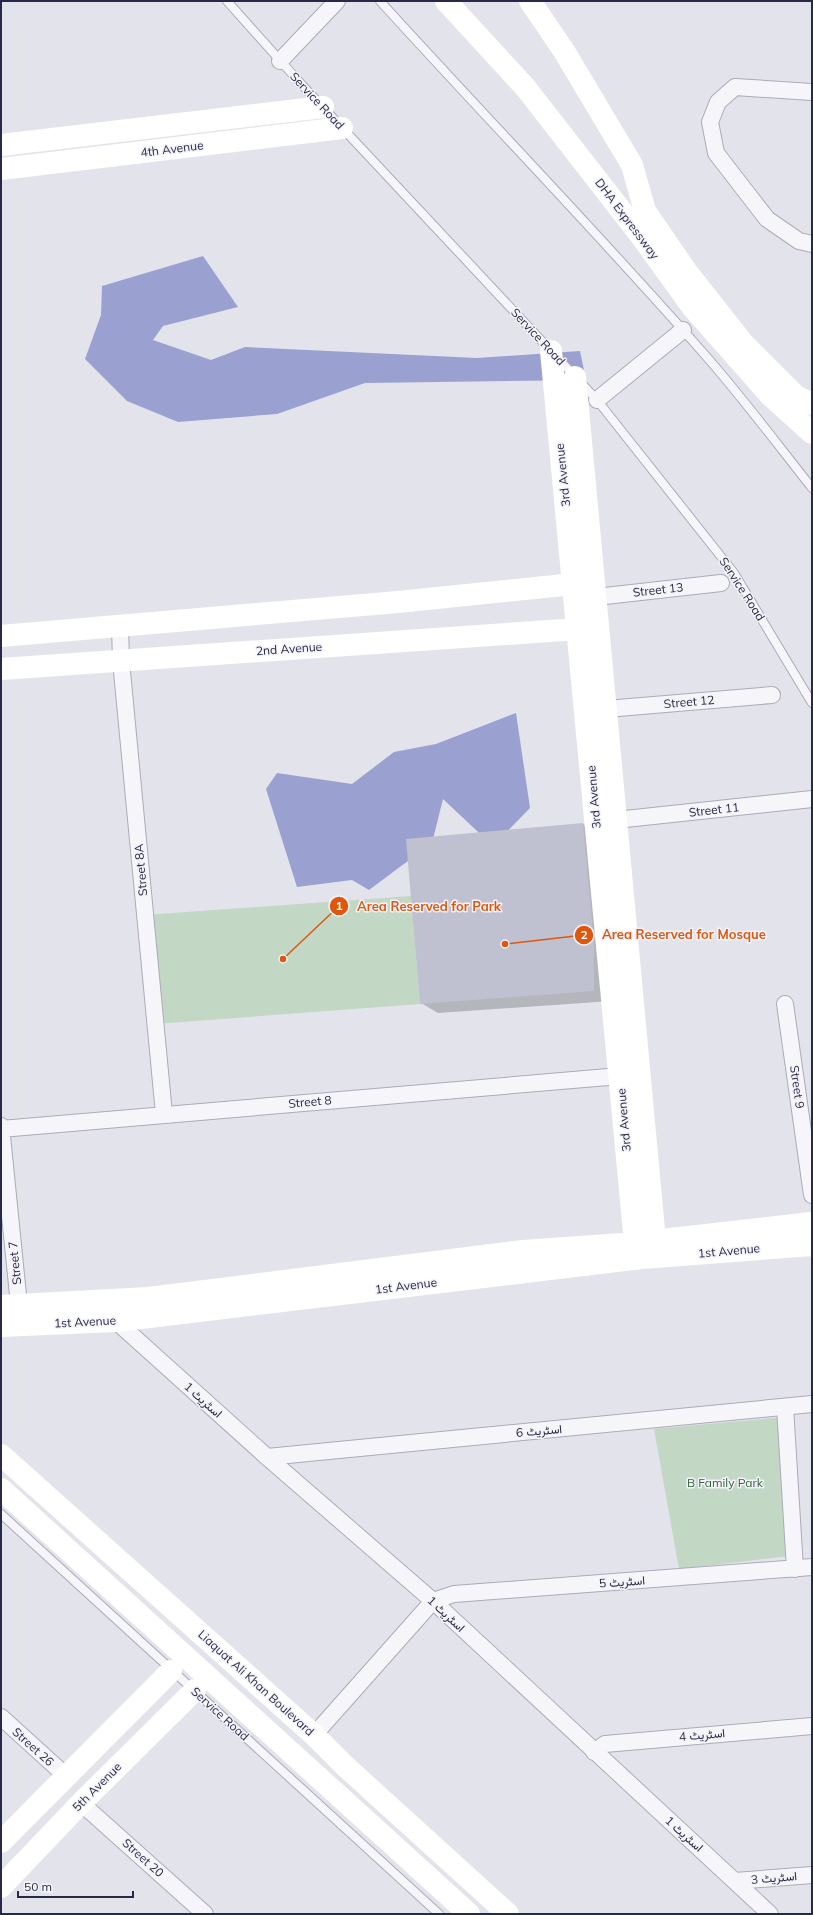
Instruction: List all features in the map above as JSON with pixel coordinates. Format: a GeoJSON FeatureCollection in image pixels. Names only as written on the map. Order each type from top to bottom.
{"type":"FeatureCollection","features":[{"type":"Feature","properties":{"kind":"main road","name":"DHA Expressway"},"geometry":{"type":"LineString","coordinates":[[446,1],[525,87],[641,236],[693,308],[770,395],[812,433]]}},
{"type":"Feature","properties":{"kind":"main road","name":"DHA Expressway"},"geometry":{"type":"LineString","coordinates":[[530,1],[564,51],[632,165],[645,211],[687,272],[743,343],[796,396],[812,404]]}},
{"type":"Feature","properties":{"kind":"main road","name":"4th Avenue"},"geometry":{"type":"LineString","coordinates":[[1,145],[323,107]]}},
{"type":"Feature","properties":{"kind":"main road","name":"4th Avenue"},"geometry":{"type":"LineString","coordinates":[[1,169],[342,128]]}},
{"type":"Feature","properties":{"kind":"main road","name":"3rd Avenue"},"geometry":{"type":"LineString","coordinates":[[551,351],[620,1076],[645,1242]]}},
{"type":"Feature","properties":{"kind":"main road","name":"3rd Avenue"},"geometry":{"type":"LineString","coordinates":[[575,377],[616,820],[645,1242]]}},
{"type":"Feature","properties":{"kind":"main road"},"geometry":{"type":"LineString","coordinates":[[1,636],[405,601],[574,584]]}},
{"type":"Feature","properties":{"kind":"main road","name":"2nd Avenue"},"geometry":{"type":"LineString","coordinates":[[1,669],[578,629]]}},
{"type":"Feature","properties":{"kind":"main road"},"geometry":{"type":"LineString","coordinates":[[10,1306],[148,1298],[523,1251],[645,1242],[812,1222]]}},
{"type":"Feature","properties":{"kind":"main road","name":"1st Avenue"},"geometry":{"type":"LineString","coordinates":[[1,1326],[116,1321],[642,1258],[812,1245]]}},
{"type":"Feature","properties":{"kind":"main road","name":"Liaquat Ali Khan Boulevard"},"geometry":{"type":"LineString","coordinates":[[1,1455],[314,1735],[368,1787],[508,1914]]}},
{"type":"Feature","properties":{"kind":"main road"},"geometry":{"type":"LineString","coordinates":[[1,1489],[469,1914]]}},
{"type":"Feature","properties":{"kind":"main road"},"geometry":{"type":"LineString","coordinates":[[1,1842],[172,1671]]}},
{"type":"Feature","properties":{"kind":"main road","name":"5th Avenue"},"geometry":{"type":"LineString","coordinates":[[1,1887],[81,1803],[195,1690]]}},
{"type":"Feature","properties":{"kind":"street"},"geometry":{"type":"LineString","coordinates":[[280,61],[337,1]]}},
{"type":"Feature","properties":{"kind":"street"},"geometry":{"type":"LineString","coordinates":[[812,92],[735,87],[718,102],[710,122],[716,153],[767,219],[799,241],[812,244]]}},
{"type":"Feature","properties":{"kind":"street"},"geometry":{"type":"LineString","coordinates":[[597,400],[683,330]]}},
{"type":"Feature","properties":{"kind":"street","name":"Street 13"},"geometry":{"type":"LineString","coordinates":[[596,597],[721,583]]}},
{"type":"Feature","properties":{"kind":"street","name":"Street 8A"},"geometry":{"type":"LineString","coordinates":[[120,626],[121,661],[164,1114]]}},
{"type":"Feature","properties":{"kind":"street","name":"Street 12"},"geometry":{"type":"LineString","coordinates":[[606,709],[772,694]]}},
{"type":"Feature","properties":{"kind":"street","name":"Street 11"},"geometry":{"type":"LineString","coordinates":[[616,820],[812,799]]}},
{"type":"Feature","properties":{"kind":"street","name":"Street 9"},"geometry":{"type":"LineString","coordinates":[[785,1004],[812,1194]]}},
{"type":"Feature","properties":{"kind":"street","name":"Street 8"},"geometry":{"type":"LineString","coordinates":[[1,1130],[164,1114],[620,1076]]}},
{"type":"Feature","properties":{"kind":"street","name":"Street 7"},"geometry":{"type":"LineString","coordinates":[[1,1126],[10,1306]]}},
{"type":"Feature","properties":{"kind":"street","name":"اسٹریٹ 1"},"geometry":{"type":"LineString","coordinates":[[116,1321],[267,1457],[433,1601],[770,1914]]}},
{"type":"Feature","properties":{"kind":"street","name":"اسٹریٹ 6"},"geometry":{"type":"LineString","coordinates":[[267,1457],[812,1404]]}},
{"type":"Feature","properties":{"kind":"street"},"geometry":{"type":"LineString","coordinates":[[785,1407],[795,1569]]}},
{"type":"Feature","properties":{"kind":"street","name":"اسٹریٹ 5"},"geometry":{"type":"LineString","coordinates":[[433,1601],[454,1594],[812,1567]]}},
{"type":"Feature","properties":{"kind":"street"},"geometry":{"type":"LineString","coordinates":[[314,1735],[433,1601]]}},
{"type":"Feature","properties":{"kind":"street","name":"Street 26"},"geometry":{"type":"LineString","coordinates":[[1,1717],[66,1776]]}},
{"type":"Feature","properties":{"kind":"street","name":"اسٹریٹ 4"},"geometry":{"type":"LineString","coordinates":[[594,1752],[605,1744],[812,1726]]}},
{"type":"Feature","properties":{"kind":"street","name":"Street 20"},"geometry":{"type":"LineString","coordinates":[[81,1803],[205,1914]]}},
{"type":"Feature","properties":{"kind":"street","name":"اسٹریٹ 3"},"geometry":{"type":"LineString","coordinates":[[735,1881],[812,1875]]}},
{"type":"Feature","properties":{"kind":"lane","name":"Service Road"},"geometry":{"type":"LineString","coordinates":[[227,1],[342,128],[597,400],[734,573],[812,703]]}},
{"type":"Feature","properties":{"kind":"lane"},"geometry":{"type":"LineString","coordinates":[[380,1],[707,357],[812,488]]}},
{"type":"Feature","properties":{"kind":"lane","name":"Service Road"},"geometry":{"type":"LineString","coordinates":[[1,1514],[438,1914]]}},
{"type":"Feature","properties":{"kind":"green space"},"geometry":{"type":"Polygon","coordinates":[[[411,896],[420,1004],[156,1024],[145,915],[411,896]]]}},
{"type":"Feature","properties":{"kind":"green space","name":"B Family Park"},"geometry":{"type":"Polygon","coordinates":[[[782,1417],[790,1556],[679,1569],[654,1429],[782,1417]]]}},
{"type":"Feature","properties":{"kind":"water"},"geometry":{"type":"Polygon","coordinates":[[[203,256],[238,307],[163,326],[153,340],[211,360],[245,347],[477,358],[580,351],[586,380],[365,383],[277,414],[178,422],[127,401],[85,359],[101,315],[102,286],[203,256]]]}},
{"type":"Feature","properties":{"kind":"water"},"geometry":{"type":"Polygon","coordinates":[[[516,713],[530,808],[493,846],[443,799],[432,843],[369,890],[352,880],[297,887],[266,789],[277,773],[352,784],[394,752],[436,744],[516,713]]]}},
{"type":"Feature","properties":{"kind":"building"},"geometry":{"type":"Polygon","coordinates":[[[583,823],[594,943],[594,991],[420,1004],[406,839],[583,823]]]}},
{"type":"Feature","properties":{"kind":"place","name":"Area Reserved for Mosque"},"geometry":{"type":"Point","coordinates":[505,944]}},
{"type":"Feature","properties":{"kind":"place","name":"Area Reserved for Park"},"geometry":{"type":"Point","coordinates":[283,959]}}]}
